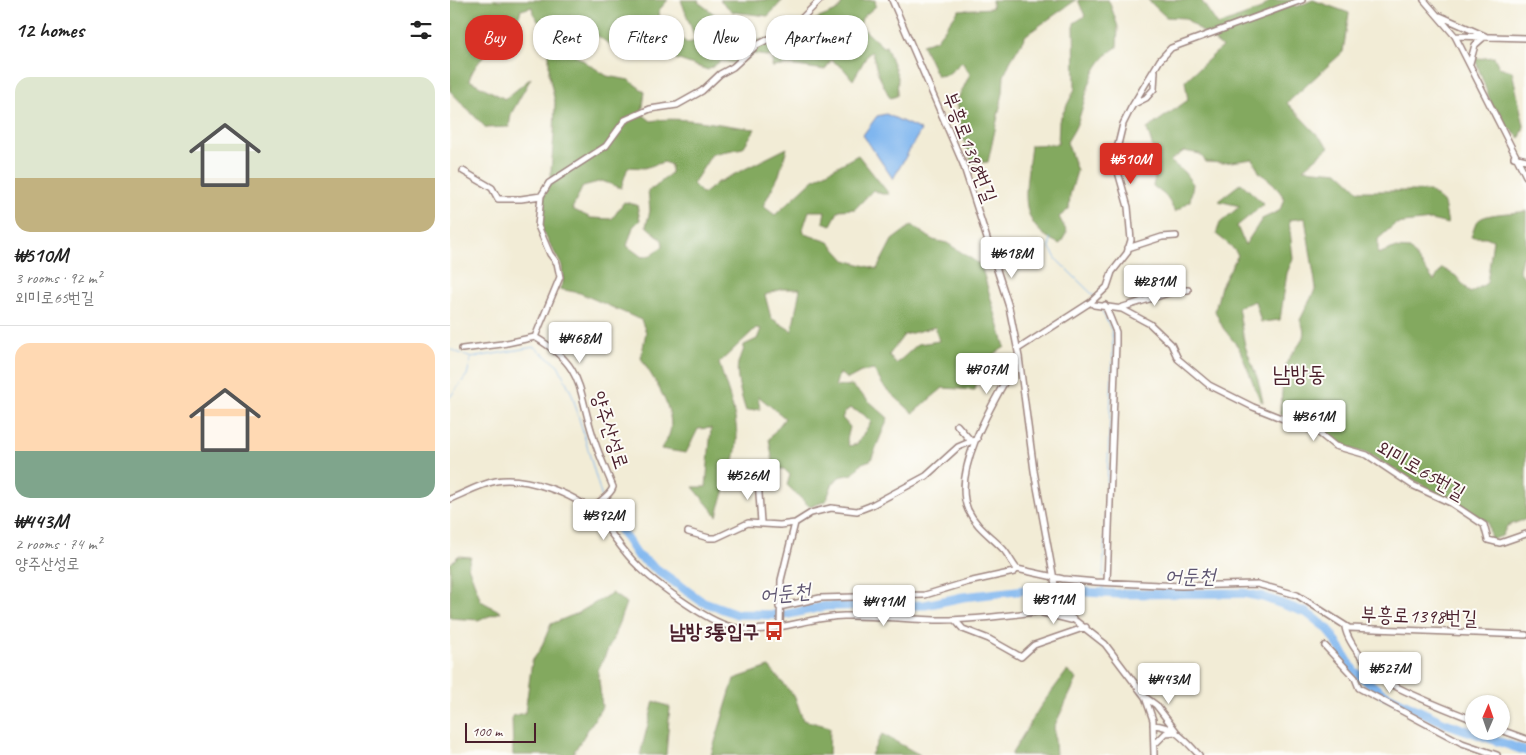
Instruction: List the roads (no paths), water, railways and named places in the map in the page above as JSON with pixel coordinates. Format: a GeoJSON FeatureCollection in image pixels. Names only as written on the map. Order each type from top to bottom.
{"type":"FeatureCollection","features":[{"type":"Feature","properties":{"kind":"street"},"geometry":{"type":"LineString","coordinates":[[462,349],[502,344],[535,337],[560,277],[557,264],[550,254],[538,226],[541,196],[549,184],[606,146],[625,120],[650,109],[677,105],[702,91],[720,74],[733,68],[757,45],[781,33],[801,19],[820,0]]}},
{"type":"Feature","properties":{"kind":"street","name":"부흥로1398번길"},"geometry":{"type":"LineString","coordinates":[[892,0],[963,164],[1002,281],[1018,349],[1034,471],[1057,595],[1060,605],[1064,609]]}},
{"type":"Feature","properties":{"kind":"street"},"geometry":{"type":"LineString","coordinates":[[1018,349],[1094,299],[1107,287],[1112,272],[1128,248],[1131,240],[1128,206],[1116,165],[1123,124],[1160,60],[1171,48],[1302,0]]}},
{"type":"Feature","properties":{"kind":"street"},"geometry":{"type":"LineString","coordinates":[[1424,0],[1454,36],[1470,63],[1514,157],[1526,176]]}},
{"type":"Feature","properties":{"kind":"street"},"geometry":{"type":"LineString","coordinates":[[1437,14],[1485,36]]}},
{"type":"Feature","properties":{"kind":"street"},"geometry":{"type":"LineString","coordinates":[[1454,36],[1526,38]]}},
{"type":"Feature","properties":{"kind":"street"},"geometry":{"type":"LineString","coordinates":[[1470,63],[1475,45],[1485,36]]}},
{"type":"Feature","properties":{"kind":"street"},"geometry":{"type":"LineString","coordinates":[[1134,104],[1146,98],[1154,89],[1155,70]]}},
{"type":"Feature","properties":{"kind":"street"},"geometry":{"type":"LineString","coordinates":[[1514,157],[1526,160]]}},
{"type":"Feature","properties":{"kind":"street"},"geometry":{"type":"LineString","coordinates":[[463,171],[492,188],[498,199],[515,200],[541,196]]}},
{"type":"Feature","properties":{"kind":"street"},"geometry":{"type":"LineString","coordinates":[[1128,248],[1162,237],[1176,236]]}},
{"type":"Feature","properties":{"kind":"street","name":"외미로65번길"},"geometry":{"type":"LineString","coordinates":[[1120,308],[1175,291],[1188,290]]}},
{"type":"Feature","properties":{"kind":"street","name":"외미로65번길"},"geometry":{"type":"LineString","coordinates":[[1094,299],[1101,305],[1120,308],[1150,324],[1171,344],[1178,359],[1217,390],[1253,407],[1319,433],[1335,446],[1367,455],[1412,485],[1452,503],[1484,525],[1488,540],[1500,543],[1526,534]]}},
{"type":"Feature","properties":{"kind":"street"},"geometry":{"type":"LineString","coordinates":[[1101,305],[1116,332],[1106,582]]}},
{"type":"Feature","properties":{"kind":"street","name":"양주산성로"},"geometry":{"type":"LineString","coordinates":[[535,337],[566,360],[579,382],[592,436],[613,487],[611,492],[596,503],[591,511]]}},
{"type":"Feature","properties":{"kind":"street"},"geometry":{"type":"LineString","coordinates":[[1017,569],[1004,550],[980,528],[968,511],[962,492],[963,476],[974,441],[1019,357]]}},
{"type":"Feature","properties":{"kind":"street"},"geometry":{"type":"LineString","coordinates":[[957,425],[974,441]]}},
{"type":"Feature","properties":{"kind":"street"},"geometry":{"type":"LineString","coordinates":[[688,532],[716,538],[743,524],[761,522],[780,525],[795,523],[812,513],[831,508],[857,510],[870,506],[926,476],[946,456],[974,441]]}},
{"type":"Feature","properties":{"kind":"street"},"geometry":{"type":"LineString","coordinates":[[450,499],[492,482],[516,480],[549,489],[591,511],[643,571],[713,620],[746,630],[843,616],[955,620],[1064,609],[1111,650],[1145,697],[1156,705],[1176,732],[1199,755]]}},
{"type":"Feature","properties":{"kind":"street"},"geometry":{"type":"LineString","coordinates":[[758,480],[761,522]]}},
{"type":"Feature","properties":{"kind":"street"},"geometry":{"type":"LineString","coordinates":[[779,625],[784,562],[795,523]]}},
{"type":"Feature","properties":{"kind":"street","name":"부흥로1398번길"},"geometry":{"type":"LineString","coordinates":[[779,607],[820,598],[925,596],[968,582],[1014,572],[1017,569],[1063,579],[1106,582],[1181,586],[1257,584],[1297,595],[1336,618],[1345,627],[1526,635]]}},
{"type":"Feature","properties":{"kind":"street"},"geometry":{"type":"LineString","coordinates":[[1028,613],[1045,606],[1057,595]]}},
{"type":"Feature","properties":{"kind":"street"},"geometry":{"type":"LineString","coordinates":[[1028,613],[1058,615],[1084,626]]}},
{"type":"Feature","properties":{"kind":"street"},"geometry":{"type":"LineString","coordinates":[[955,620],[964,629],[989,639],[1021,657],[1034,644],[1084,626]]}},
{"type":"Feature","properties":{"kind":"street"},"geometry":{"type":"LineString","coordinates":[[1345,627],[1352,643],[1361,656],[1390,684],[1465,716]]}},
{"type":"Feature","properties":{"kind":"street"},"geometry":{"type":"LineString","coordinates":[[1325,646],[1355,678],[1359,688],[1462,743],[1497,755]]}},
{"type":"Feature","properties":{"kind":"street"},"geometry":{"type":"LineString","coordinates":[[1145,697],[1153,725],[1154,755]]}},
{"type":"Feature","properties":{"kind":"street"},"geometry":{"type":"LineString","coordinates":[[1153,725],[1165,726],[1176,732]]}},
{"type":"Feature","properties":{"kind":"street"},"geometry":{"type":"LineString","coordinates":[[1154,745],[1166,734],[1176,732]]}},
{"type":"Feature","properties":{"kind":"street"},"geometry":{"type":"LineString","coordinates":[[1510,733],[1526,739]]}},
{"type":"Feature","properties":{"kind":"water"},"geometry":{"type":"Polygon","coordinates":[[[886,114],[921,130],[893,179],[863,135],[877,116],[886,114]]]}},
{"type":"Feature","properties":{"kind":"waterway"},"geometry":{"type":"LineString","coordinates":[[1050,238],[1050,248],[1057,260],[1095,297]]}},
{"type":"Feature","properties":{"kind":"waterway"},"geometry":{"type":"LineString","coordinates":[[1101,309],[1112,331],[1113,347],[1103,577]]}},
{"type":"Feature","properties":{"kind":"waterway","name":"어둔천"},"geometry":{"type":"LineString","coordinates":[[450,349],[471,358],[534,347],[558,365],[572,394],[602,498]]}},
{"type":"Feature","properties":{"kind":"waterway"},"geometry":{"type":"LineString","coordinates":[[450,397],[467,375],[471,359]]}},
{"type":"Feature","properties":{"kind":"waterway","name":"어둔천"},"geometry":{"type":"LineString","coordinates":[[603,501],[606,508]]}},
{"type":"Feature","properties":{"kind":"waterway","name":"어둔천"},"geometry":{"type":"LineString","coordinates":[[606,508],[637,555],[701,601],[737,614],[784,615],[826,606],[925,605],[963,597],[1035,589],[1119,594],[1243,593],[1263,597],[1307,613],[1329,630],[1354,671],[1382,693],[1445,723],[1526,751]]}},
{"type":"Feature","properties":{"kind":"waterway"},"geometry":{"type":"LineString","coordinates":[[1103,585],[1103,592]]}},
{"type":"Feature","properties":{"kind":"place","name":"남방3통입구"},"geometry":{"type":"Point","coordinates":[774,631]}},
{"type":"Feature","properties":{"kind":"district","name":"남방동"},"geometry":{"type":"Point","coordinates":[1299,374]}}]}
